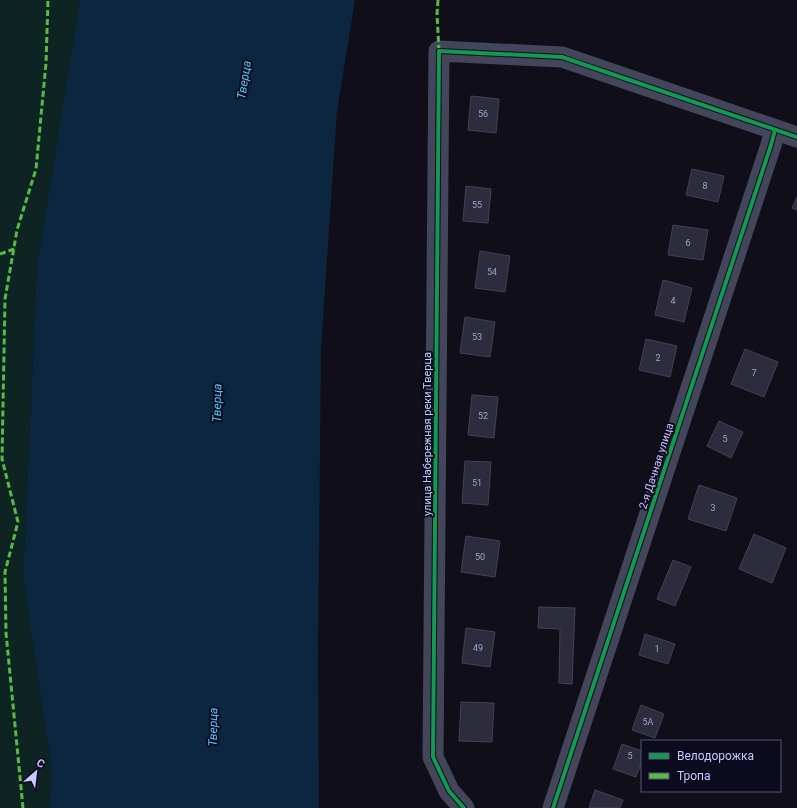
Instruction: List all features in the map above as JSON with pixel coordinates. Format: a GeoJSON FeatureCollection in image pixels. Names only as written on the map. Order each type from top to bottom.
{"type":"FeatureCollection","features":[{"type":"Feature","properties":{"kind":"street","name":"улица Набережная реки Тверца"},"geometry":{"type":"LineString","coordinates":[[464,808],[449,791],[433,756],[439,51],[562,58],[775,130]]}},
{"type":"Feature","properties":{"kind":"street"},"geometry":{"type":"LineString","coordinates":[[775,130],[797,136]]}},
{"type":"Feature","properties":{"kind":"street","name":"2-я Дачная улица"},"geometry":{"type":"LineString","coordinates":[[552,808],[775,130]]}},
{"type":"Feature","properties":{"kind":"green space"},"geometry":{"type":"Polygon","coordinates":[[[0,0],[80,0],[37,264],[23,579],[51,764],[50,808],[0,808],[0,0]]]}},
{"type":"Feature","properties":{"kind":"water","name":"Тверца"},"geometry":{"type":"Polygon","coordinates":[[[80,0],[355,0],[337,111],[321,348],[318,653],[319,808],[50,808],[51,764],[23,579],[37,264],[80,0]]]}},
{"type":"Feature","properties":{"kind":"building"},"geometry":{"type":"Polygon","coordinates":[[[471,96],[499,99],[496,133],[468,130],[471,96]]]}},
{"type":"Feature","properties":{"kind":"building"},"geometry":{"type":"Polygon","coordinates":[[[692,169],[724,176],[718,202],[686,195],[692,169]]]}},
{"type":"Feature","properties":{"kind":"building"},"geometry":{"type":"Polygon","coordinates":[[[466,186],[491,189],[488,223],[463,221],[466,186]]]}},
{"type":"Feature","properties":{"kind":"building"},"geometry":{"type":"Polygon","coordinates":[[[797,197],[797,210],[792,208],[797,197]]]}},
{"type":"Feature","properties":{"kind":"building"},"geometry":{"type":"Polygon","coordinates":[[[673,225],[708,230],[703,260],[668,255],[673,225]]]}},
{"type":"Feature","properties":{"kind":"building"},"geometry":{"type":"Polygon","coordinates":[[[480,251],[510,256],[505,292],[475,288],[480,251]]]}},
{"type":"Feature","properties":{"kind":"building"},"geometry":{"type":"Polygon","coordinates":[[[663,280],[692,288],[684,322],[655,315],[663,280]]]}},
{"type":"Feature","properties":{"kind":"building"},"geometry":{"type":"Polygon","coordinates":[[[465,317],[495,322],[490,357],[460,353],[465,317]]]}},
{"type":"Feature","properties":{"kind":"building"},"geometry":{"type":"Polygon","coordinates":[[[646,339],[677,346],[670,377],[639,370],[646,339]]]}},
{"type":"Feature","properties":{"kind":"building"},"geometry":{"type":"Polygon","coordinates":[[[745,349],[778,362],[764,397],[731,384],[745,349]]]}},
{"type":"Feature","properties":{"kind":"building"},"geometry":{"type":"Polygon","coordinates":[[[472,395],[498,397],[494,438],[468,435],[472,395]]]}},
{"type":"Feature","properties":{"kind":"building"},"geometry":{"type":"Polygon","coordinates":[[[719,421],[743,432],[731,458],[707,446],[719,421]]]}},
{"type":"Feature","properties":{"kind":"building"},"geometry":{"type":"Polygon","coordinates":[[[465,461],[491,462],[488,505],[462,503],[465,461]]]}},
{"type":"Feature","properties":{"kind":"building"},"geometry":{"type":"Polygon","coordinates":[[[699,485],[737,498],[726,531],[688,519],[699,485]]]}},
{"type":"Feature","properties":{"kind":"building"},"geometry":{"type":"Polygon","coordinates":[[[754,534],[786,548],[772,583],[739,569],[754,534]]]}},
{"type":"Feature","properties":{"kind":"building"},"geometry":{"type":"Polygon","coordinates":[[[466,536],[500,541],[495,577],[461,572],[466,536]]]}},
{"type":"Feature","properties":{"kind":"building"},"geometry":{"type":"Polygon","coordinates":[[[673,560],[691,567],[675,606],[657,599],[673,560]]]}},
{"type":"Feature","properties":{"kind":"building"},"geometry":{"type":"Polygon","coordinates":[[[539,607],[575,608],[572,684],[559,683],[560,629],[538,628],[539,607]]]}},
{"type":"Feature","properties":{"kind":"building"},"geometry":{"type":"Polygon","coordinates":[[[466,628],[495,632],[490,667],[462,663],[466,628]]]}},
{"type":"Feature","properties":{"kind":"building"},"geometry":{"type":"Polygon","coordinates":[[[645,634],[675,644],[668,664],[639,655],[645,634]]]}},
{"type":"Feature","properties":{"kind":"building"},"geometry":{"type":"Polygon","coordinates":[[[461,702],[494,703],[492,742],[459,741],[461,702]]]}},
{"type":"Feature","properties":{"kind":"building"},"geometry":{"type":"Polygon","coordinates":[[[641,705],[664,714],[655,738],[632,730],[641,705]]]}},
{"type":"Feature","properties":{"kind":"building"},"geometry":{"type":"Polygon","coordinates":[[[622,744],[641,751],[641,764],[636,777],[613,769],[622,744]]]}},
{"type":"Feature","properties":{"kind":"building"},"geometry":{"type":"Polygon","coordinates":[[[595,790],[623,800],[620,808],[589,808],[595,790]]]}},
{"type":"Feature","properties":{"kind":"marked path"},"geometry":{"type":"LineString","coordinates":[[23,808],[6,633],[5,572],[18,522],[2,459],[5,299],[17,230],[36,169],[46,63],[48,0]]}},
{"type":"Feature","properties":{"kind":"marked path"},"geometry":{"type":"LineString","coordinates":[[438,0],[437,14],[439,51]]}},
{"type":"Feature","properties":{"kind":"marked path"},"geometry":{"type":"LineString","coordinates":[[0,254],[14,249]]}},
{"type":"Feature","properties":{"kind":"cycle path"},"geometry":{"type":"LineString","coordinates":[[464,808],[449,791],[433,757],[439,51],[562,57],[797,137]]}},
{"type":"Feature","properties":{"kind":"cycle path"},"geometry":{"type":"LineString","coordinates":[[553,808],[775,130]]}}]}
